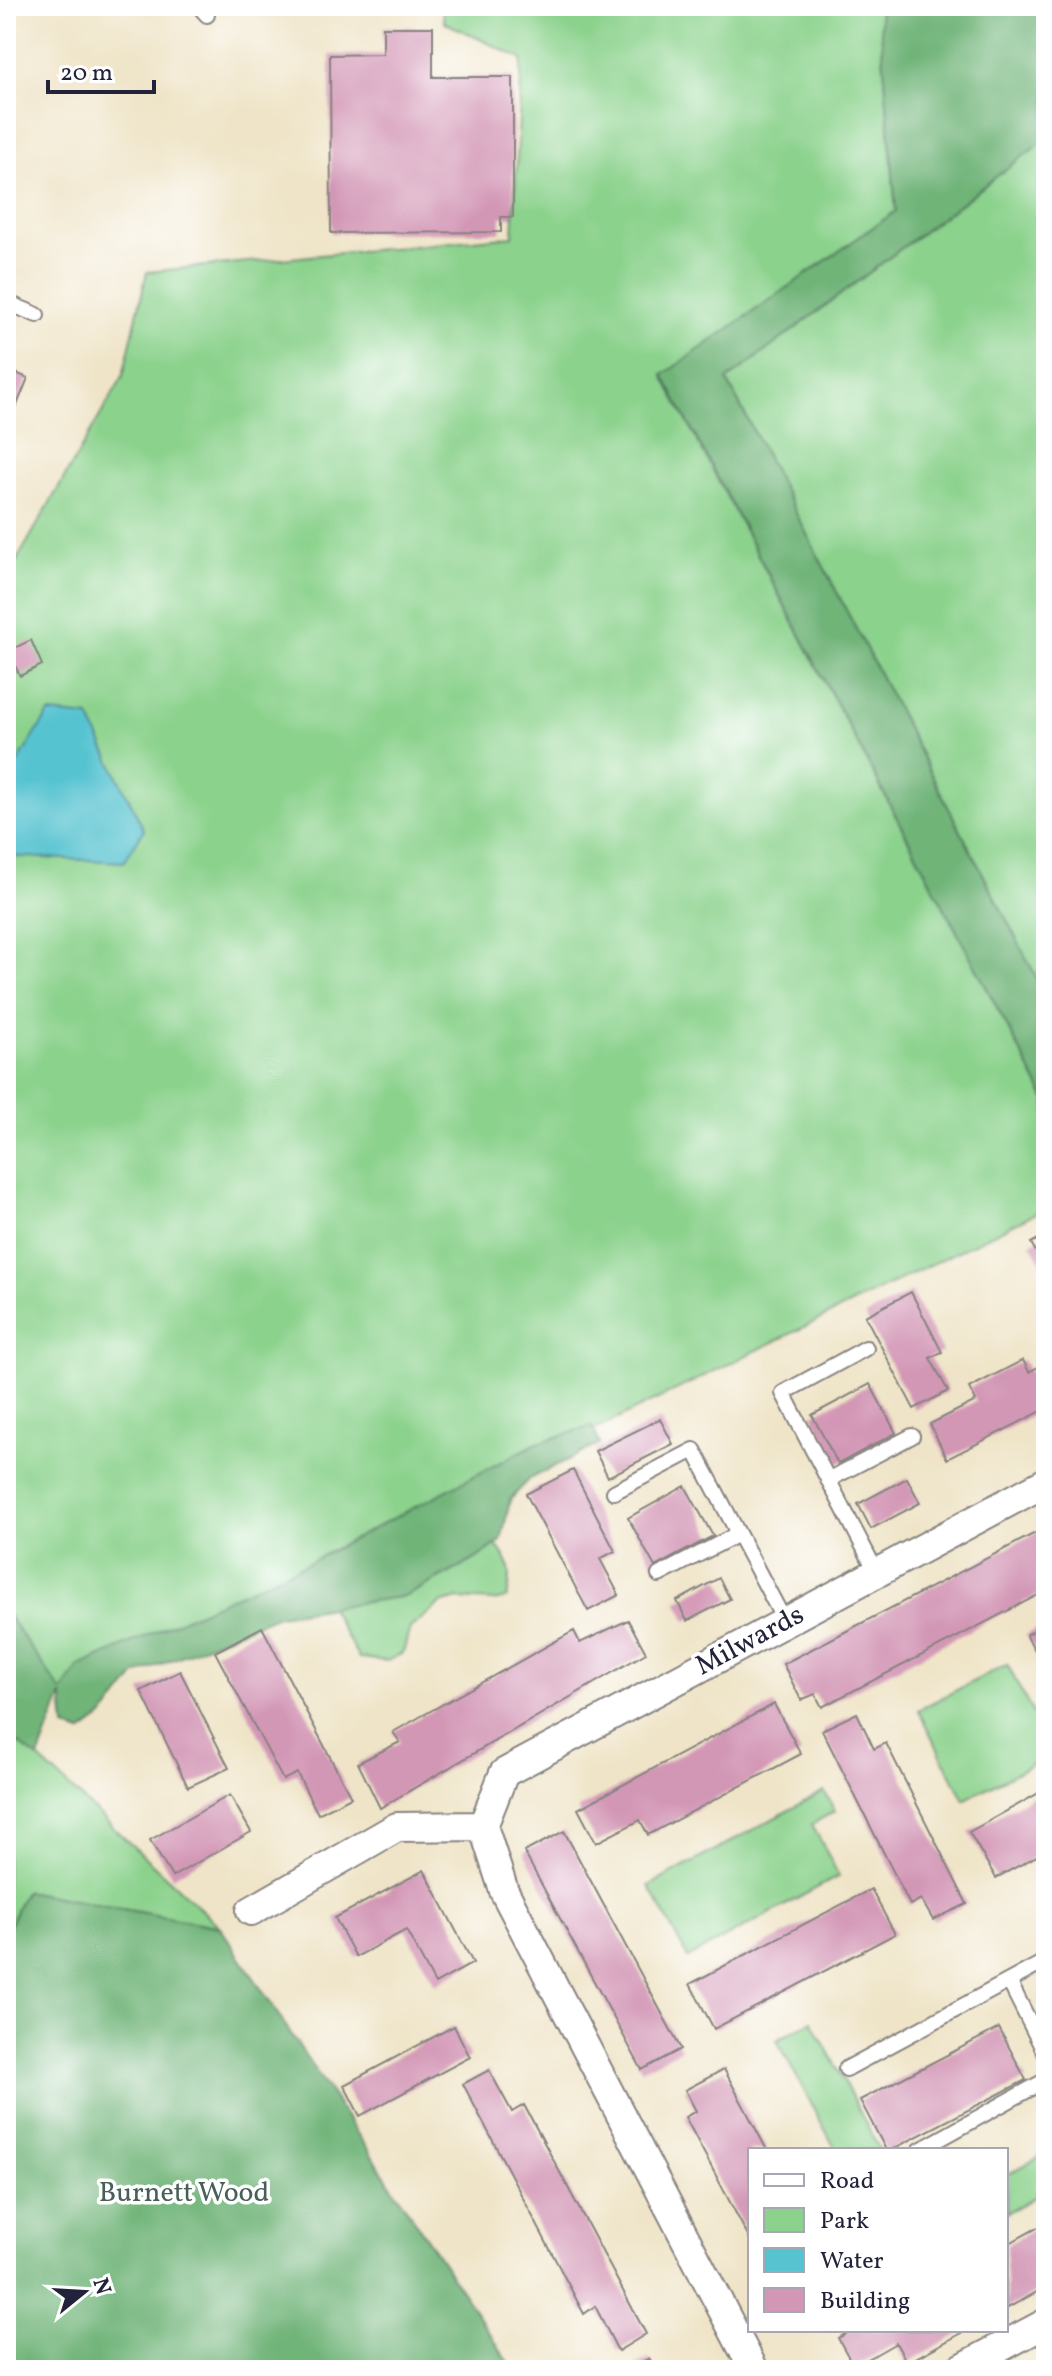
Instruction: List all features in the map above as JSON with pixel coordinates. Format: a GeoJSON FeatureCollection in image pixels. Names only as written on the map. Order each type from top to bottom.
{"type":"FeatureCollection","features":[{"type":"Feature","properties":{"kind":"street","name":"Milwards"},"geometry":{"type":"LineString","coordinates":[[483,1826],[504,1773],[1046,1482]]}},
{"type":"Feature","properties":{"kind":"street"},"geometry":{"type":"LineString","coordinates":[[251,1911],[397,1827],[483,1826],[504,1891],[754,2370]]}},
{"type":"Feature","properties":{"kind":"street"},"geometry":{"type":"LineString","coordinates":[[958,2370],[1046,2323]]}},
{"type":"Feature","properties":{"kind":"lane"},"geometry":{"type":"LineString","coordinates":[[6,302],[37,315]]}},
{"type":"Feature","properties":{"kind":"lane"},"geometry":{"type":"LineString","coordinates":[[866,1348],[783,1393],[877,1573]]}},
{"type":"Feature","properties":{"kind":"lane"},"geometry":{"type":"LineString","coordinates":[[828,1480],[912,1436]]}},
{"type":"Feature","properties":{"kind":"lane"},"geometry":{"type":"LineString","coordinates":[[614,1492],[694,1450],[785,1622]]}},
{"type":"Feature","properties":{"kind":"lane"},"geometry":{"type":"LineString","coordinates":[[659,1575],[738,1534]]}},
{"type":"Feature","properties":{"kind":"lane"},"geometry":{"type":"LineString","coordinates":[[846,2069],[1046,1961]]}},
{"type":"Feature","properties":{"kind":"lane"},"geometry":{"type":"LineString","coordinates":[[1009,1981],[1046,2055]]}},
{"type":"Feature","properties":{"kind":"lane"},"geometry":{"type":"LineString","coordinates":[[924,2148],[1046,2080]]}},
{"type":"Feature","properties":{"kind":"green space"},"geometry":{"type":"Polygon","coordinates":[[[442,6],[879,6],[896,211],[663,376],[1046,1100],[1046,1208],[62,1692],[38,1758],[220,1927],[25,1891],[6,1932],[6,585],[17,560],[123,376],[147,272],[513,236],[522,59],[444,22],[442,6]]]}},
{"type":"Feature","properties":{"kind":"green space"},"geometry":{"type":"Polygon","coordinates":[[[879,6],[1046,6],[1046,139],[727,380],[1046,996],[1046,1100],[663,375],[896,211],[879,6]]]}},
{"type":"Feature","properties":{"kind":"green space"},"geometry":{"type":"Polygon","coordinates":[[[1046,139],[1046,996],[727,380],[1046,139]]]}},
{"type":"Feature","properties":{"kind":"green space"},"geometry":{"type":"Polygon","coordinates":[[[592,1426],[600,1444],[529,1479],[510,1500],[501,1541],[474,1560],[406,1596],[278,1615],[136,1675],[103,1717],[81,1733],[65,1727],[62,1695],[38,1758],[6,1734],[6,1613],[62,1692],[79,1666],[310,1562],[535,1444],[592,1426]]]}},
{"type":"Feature","properties":{"kind":"green space"},"geometry":{"type":"Polygon","coordinates":[[[496,1545],[509,1570],[507,1598],[493,1601],[458,1599],[440,1604],[410,1628],[403,1653],[387,1661],[359,1658],[329,1606],[406,1596],[496,1545]]]}},
{"type":"Feature","properties":{"kind":"green space"},"geometry":{"type":"Polygon","coordinates":[[[1007,1664],[1046,1739],[1046,1757],[964,1800],[918,1710],[1007,1664]]]}},
{"type":"Feature","properties":{"kind":"green space"},"geometry":{"type":"Polygon","coordinates":[[[824,1791],[835,1811],[812,1824],[839,1876],[688,1958],[649,1886],[824,1791]]]}},
{"type":"Feature","properties":{"kind":"green space","name":"Burnett Wood"},"geometry":{"type":"Polygon","coordinates":[[[25,1891],[220,1927],[514,2370],[6,2370],[6,1932],[25,1891]]]}},
{"type":"Feature","properties":{"kind":"green space"},"geometry":{"type":"Polygon","coordinates":[[[812,2021],[879,2148],[835,2148],[777,2040],[812,2021]]]}},
{"type":"Feature","properties":{"kind":"green space"},"geometry":{"type":"Polygon","coordinates":[[[1043,2155],[1046,2160],[1046,2191],[1008,2212],[1008,2174],[1043,2155]]]}},
{"type":"Feature","properties":{"kind":"water"},"geometry":{"type":"Polygon","coordinates":[[[49,713],[89,717],[144,830],[124,862],[6,856],[6,780],[49,713]]]}},
{"type":"Feature","properties":{"kind":"building"},"geometry":{"type":"Polygon","coordinates":[[[383,27],[433,27],[433,77],[513,77],[513,217],[501,217],[501,232],[331,233],[330,55],[383,54],[383,27]]]}},
{"type":"Feature","properties":{"kind":"building"},"geometry":{"type":"Polygon","coordinates":[[[6,369],[28,378],[6,432],[6,369]]]}},
{"type":"Feature","properties":{"kind":"building"},"geometry":{"type":"Polygon","coordinates":[[[31,640],[42,665],[20,676],[8,651],[31,640]]]}},
{"type":"Feature","properties":{"kind":"building"},"geometry":{"type":"Polygon","coordinates":[[[1046,1235],[1046,1270],[1031,1243],[1046,1235]]]}},
{"type":"Feature","properties":{"kind":"building"},"geometry":{"type":"Polygon","coordinates":[[[911,1292],[942,1352],[930,1358],[948,1391],[914,1409],[865,1316],[911,1292]]]}},
{"type":"Feature","properties":{"kind":"building"},"geometry":{"type":"Polygon","coordinates":[[[1023,1360],[1029,1372],[1046,1363],[1046,1409],[947,1459],[930,1424],[976,1401],[969,1388],[1023,1360]]]}},
{"type":"Feature","properties":{"kind":"building"},"geometry":{"type":"Polygon","coordinates":[[[870,1384],[896,1433],[838,1464],[812,1415],[870,1384]]]}},
{"type":"Feature","properties":{"kind":"building"},"geometry":{"type":"Polygon","coordinates":[[[660,1419],[673,1444],[608,1477],[595,1451],[660,1419]]]}},
{"type":"Feature","properties":{"kind":"building"},"geometry":{"type":"Polygon","coordinates":[[[573,1470],[615,1551],[600,1559],[619,1595],[588,1611],[526,1494],[573,1470]]]}},
{"type":"Feature","properties":{"kind":"building"},"geometry":{"type":"Polygon","coordinates":[[[907,1478],[920,1503],[871,1529],[858,1504],[907,1478]]]}},
{"type":"Feature","properties":{"kind":"building"},"geometry":{"type":"Polygon","coordinates":[[[685,1486],[713,1536],[655,1567],[628,1518],[685,1486]]]}},
{"type":"Feature","properties":{"kind":"building"},"geometry":{"type":"Polygon","coordinates":[[[1045,1528],[1046,1591],[822,1707],[815,1694],[801,1700],[783,1664],[1045,1528]]]}},
{"type":"Feature","properties":{"kind":"building"},"geometry":{"type":"Polygon","coordinates":[[[719,1578],[730,1599],[687,1621],[677,1601],[719,1578]]]}},
{"type":"Feature","properties":{"kind":"building"},"geometry":{"type":"Polygon","coordinates":[[[628,1620],[646,1653],[380,1808],[358,1763],[400,1742],[393,1732],[574,1631],[580,1643],[628,1620]]]}},
{"type":"Feature","properties":{"kind":"building"},"geometry":{"type":"Polygon","coordinates":[[[1046,1624],[1046,1669],[1026,1635],[1046,1624]]]}},
{"type":"Feature","properties":{"kind":"building"},"geometry":{"type":"Polygon","coordinates":[[[262,1627],[351,1797],[318,1814],[297,1773],[283,1780],[215,1652],[262,1627]]]}},
{"type":"Feature","properties":{"kind":"building"},"geometry":{"type":"Polygon","coordinates":[[[180,1671],[229,1768],[188,1787],[141,1691],[180,1671]]]}},
{"type":"Feature","properties":{"kind":"building"},"geometry":{"type":"Polygon","coordinates":[[[774,1704],[801,1754],[648,1835],[640,1820],[596,1843],[578,1809],[774,1704]]]}},
{"type":"Feature","properties":{"kind":"building"},"geometry":{"type":"Polygon","coordinates":[[[857,1713],[874,1749],[886,1743],[967,1904],[933,1920],[921,1899],[910,1905],[822,1730],[857,1713]]]}},
{"type":"Feature","properties":{"kind":"building"},"geometry":{"type":"Polygon","coordinates":[[[1046,1789],[1046,1851],[996,1878],[969,1832],[1046,1789]]]}},
{"type":"Feature","properties":{"kind":"building"},"geometry":{"type":"Polygon","coordinates":[[[230,1795],[251,1832],[172,1877],[150,1840],[230,1795]]]}},
{"type":"Feature","properties":{"kind":"building"},"geometry":{"type":"Polygon","coordinates":[[[564,1831],[681,2049],[642,2070],[524,1852],[564,1831]]]}},
{"type":"Feature","properties":{"kind":"building"},"geometry":{"type":"Polygon","coordinates":[[[424,1870],[473,1963],[435,1984],[406,1930],[356,1957],[335,1918],[424,1870]]]}},
{"type":"Feature","properties":{"kind":"building"},"geometry":{"type":"Polygon","coordinates":[[[871,1889],[895,1934],[714,2029],[690,1984],[871,1889]]]}},
{"type":"Feature","properties":{"kind":"building"},"geometry":{"type":"Polygon","coordinates":[[[454,2026],[470,2057],[360,2116],[344,2085],[454,2026]]]}},
{"type":"Feature","properties":{"kind":"building"},"geometry":{"type":"Polygon","coordinates":[[[999,2028],[1026,2080],[895,2148],[885,2148],[860,2100],[999,2028]]]}},
{"type":"Feature","properties":{"kind":"building"},"geometry":{"type":"Polygon","coordinates":[[[724,2069],[766,2148],[748,2148],[748,2236],[685,2117],[696,2111],[685,2090],[724,2069]]]}},
{"type":"Feature","properties":{"kind":"building"},"geometry":{"type":"Polygon","coordinates":[[[489,2070],[512,2112],[524,2105],[646,2334],[618,2351],[595,2306],[584,2314],[463,2084],[489,2070]]]}},
{"type":"Feature","properties":{"kind":"building"},"geometry":{"type":"Polygon","coordinates":[[[1046,2223],[1046,2287],[1008,2308],[1008,2244],[1046,2223]]]}},
{"type":"Feature","properties":{"kind":"building"},"geometry":{"type":"Polygon","coordinates":[[[849,2332],[963,2332],[907,2363],[896,2343],[854,2367],[838,2338],[849,2332]]]}},
{"type":"Feature","properties":{"kind":"building"},"geometry":{"type":"Polygon","coordinates":[[[649,2358],[656,2370],[628,2370],[649,2358]]]}}]}
